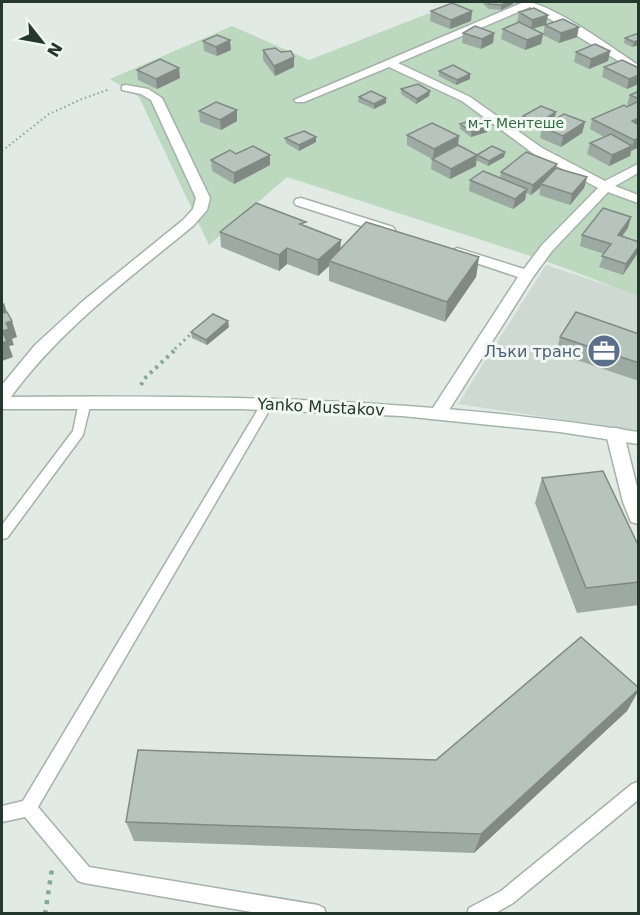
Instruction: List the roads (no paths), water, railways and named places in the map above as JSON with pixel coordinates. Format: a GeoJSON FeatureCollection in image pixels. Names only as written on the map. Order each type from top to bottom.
{"type":"FeatureCollection","features":[{"type":"Feature","properties":{"kind":"street"},"geometry":{"type":"LineString","coordinates":[[300,100],[530,2],[639,70]]}},
{"type":"Feature","properties":{"kind":"street"},"geometry":{"type":"LineString","coordinates":[[390,63],[466,99],[538,152],[606,187],[639,199]]}},
{"type":"Feature","properties":{"kind":"street"},"geometry":{"type":"LineString","coordinates":[[2,397],[15,376],[68,323],[188,223],[200,210],[202,198],[156,98],[144,91],[126,88]]}},
{"type":"Feature","properties":{"kind":"street"},"geometry":{"type":"LineString","coordinates":[[438,414],[527,275],[547,248],[613,180],[639,168]]}},
{"type":"Feature","properties":{"kind":"street"},"geometry":{"type":"LineString","coordinates":[[301,202],[402,235]]}},
{"type":"Feature","properties":{"kind":"street"},"geometry":{"type":"LineString","coordinates":[[447,249],[527,275]]}},
{"type":"Feature","properties":{"kind":"street","name":"Yanko Mustakov"},"geometry":{"type":"LineString","coordinates":[[2,403],[267,404],[438,414],[639,438]]}},
{"type":"Feature","properties":{"kind":"street"},"geometry":{"type":"LineString","coordinates":[[615,434],[632,502],[639,517]]}},
{"type":"Feature","properties":{"kind":"lane"},"geometry":{"type":"LineString","coordinates":[[2,534],[79,432],[85,402]]}},
{"type":"Feature","properties":{"kind":"lane"},"geometry":{"type":"LineString","coordinates":[[2,814],[28,808],[267,404]]}},
{"type":"Feature","properties":{"kind":"lane"},"geometry":{"type":"LineString","coordinates":[[475,914],[507,897],[639,790]]}},
{"type":"Feature","properties":{"kind":"lane"},"geometry":{"type":"LineString","coordinates":[[28,808],[84,875],[318,914]]}},
{"type":"Feature","properties":{"kind":"place","name":"Лъки транс"},"geometry":{"type":"Point","coordinates":[604,351]}},
{"type":"Feature","properties":{"kind":"park label","name":"м-т Ментeше"},"geometry":{"type":"Point","coordinates":[516,123]}}]}
